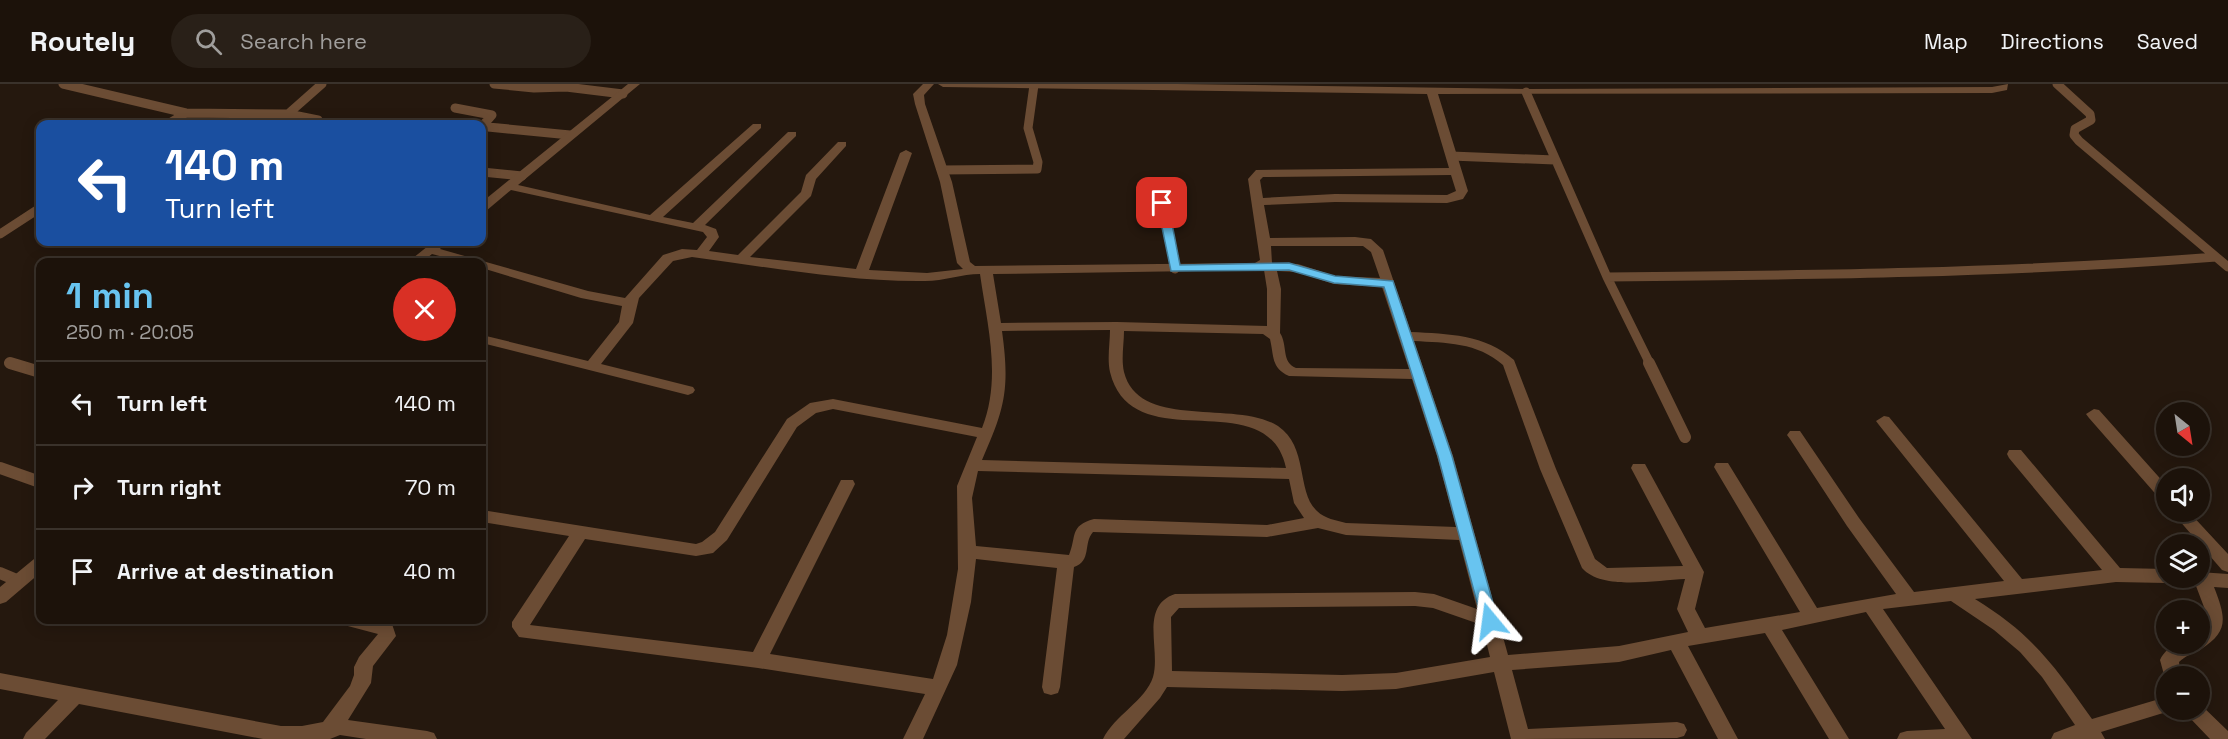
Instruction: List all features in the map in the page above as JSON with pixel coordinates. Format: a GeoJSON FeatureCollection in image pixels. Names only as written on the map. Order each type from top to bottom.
{"type":"FeatureCollection","features":[{"type":"Feature","properties":{"kind":"street"},"geometry":{"type":"LineString","coordinates":[[486,205],[635,84]]}},
{"type":"Feature","properties":{"kind":"street"},"geometry":{"type":"LineString","coordinates":[[913,739],[918,720],[938,688],[947,667],[968,552],[964,499],[968,481],[997,407],[999,384],[993,327],[979,271],[964,263],[942,170],[918,94],[929,84]]}},
{"type":"Feature","properties":{"kind":"street"},"geometry":{"type":"LineString","coordinates":[[943,84],[1431,90],[1501,88],[1526,92],[1992,90],[2003,88],[2003,84]]}},
{"type":"Feature","properties":{"kind":"street"},"geometry":{"type":"LineString","coordinates":[[1258,202],[1335,198],[1447,199],[1459,196],[1462,191],[1431,90]]}},
{"type":"Feature","properties":{"kind":"street"},"geometry":{"type":"LineString","coordinates":[[653,219],[757,126]]}},
{"type":"Feature","properties":{"kind":"street"},"geometry":{"type":"LineString","coordinates":[[696,227],[792,134]]}},
{"type":"Feature","properties":{"kind":"street"},"geometry":{"type":"LineString","coordinates":[[741,259],[807,193],[810,178],[842,144]]}},
{"type":"Feature","properties":{"kind":"street"},"geometry":{"type":"LineString","coordinates":[[861,274],[906,153]]}},
{"type":"Feature","properties":{"kind":"street"},"geometry":{"type":"LineString","coordinates":[[1419,374],[1294,373],[1287,371],[1279,362],[1277,337],[1274,332],[1275,289],[1266,266],[1254,179],[1260,173],[1456,171]]}},
{"type":"Feature","properties":{"kind":"street"},"geometry":{"type":"LineString","coordinates":[[509,186],[712,232],[713,237],[700,254]]}},
{"type":"Feature","properties":{"kind":"street"},"geometry":{"type":"LineString","coordinates":[[1264,242],[1366,242],[1377,250],[1419,374],[1466,534],[1520,738],[1677,730]]}},
{"type":"Feature","properties":{"kind":"street"},"geometry":{"type":"LineString","coordinates":[[419,258],[435,246],[465,258]]}},
{"type":"Feature","properties":{"kind":"street"},"geometry":{"type":"LineString","coordinates":[[593,364],[626,323],[628,303],[668,258],[682,253],[861,274],[936,278],[979,271],[1266,266],[1298,268],[1334,280],[1389,284]]}},
{"type":"Feature","properties":{"kind":"street"},"geometry":{"type":"LineString","coordinates":[[486,265],[586,295],[628,303]]}},
{"type":"Feature","properties":{"kind":"street"},"geometry":{"type":"LineString","coordinates":[[993,327],[1117,326],[1274,332]]}},
{"type":"Feature","properties":{"kind":"street"},"geometry":{"type":"LineString","coordinates":[[1117,326],[1117,373],[1124,390],[1141,405],[1163,413],[1253,420],[1272,429],[1284,440],[1296,474],[1301,501],[1306,512],[1316,522],[1329,527],[1346,529],[1466,534]]}},
{"type":"Feature","properties":{"kind":"street"},"geometry":{"type":"LineString","coordinates":[[1407,336],[1473,342],[1489,347],[1502,355],[1509,363],[1548,469],[1588,563],[1594,571],[1606,575],[1695,572]]}},
{"type":"Feature","properties":{"kind":"street"},"geometry":{"type":"LineString","coordinates":[[486,340],[593,364],[688,390]]}},
{"type":"Feature","properties":{"kind":"street"},"geometry":{"type":"LineString","coordinates":[[486,517],[696,550],[707,548],[721,536],[792,423],[805,411],[818,405],[833,404],[987,434]]}},
{"type":"Feature","properties":{"kind":"street"},"geometry":{"type":"LineString","coordinates":[[2094,414],[2156,484]]}},
{"type":"Feature","properties":{"kind":"street"},"geometry":{"type":"LineString","coordinates":[[1884,421],[2018,586]]}},
{"type":"Feature","properties":{"kind":"street"},"geometry":{"type":"LineString","coordinates":[[1795,435],[1853,522],[1909,599]]}},
{"type":"Feature","properties":{"kind":"street"},"geometry":{"type":"LineString","coordinates":[[2015,454],[2116,574]]}},
{"type":"Feature","properties":{"kind":"street"},"geometry":{"type":"LineString","coordinates":[[974,465],[1296,474]]}},
{"type":"Feature","properties":{"kind":"street"},"geometry":{"type":"LineString","coordinates":[[1722,467],[1812,616]]}},
{"type":"Feature","properties":{"kind":"street"},"geometry":{"type":"LineString","coordinates":[[1639,468],[1695,572],[1694,584],[1685,607],[1687,618],[1701,636]]}},
{"type":"Feature","properties":{"kind":"street"},"geometry":{"type":"LineString","coordinates":[[758,660],[847,484]]}},
{"type":"Feature","properties":{"kind":"street"},"geometry":{"type":"LineString","coordinates":[[968,552],[1065,562],[1075,560],[1080,555],[1081,534],[1086,528],[1094,525],[1267,531],[1316,522]]}},
{"type":"Feature","properties":{"kind":"street"},"geometry":{"type":"LineString","coordinates":[[2189,522],[2228,565]]}},
{"type":"Feature","properties":{"kind":"street"},"geometry":{"type":"LineString","coordinates":[[581,531],[521,621],[521,627],[525,632],[758,660],[938,688]]}},
{"type":"Feature","properties":{"kind":"street"},"geometry":{"type":"LineString","coordinates":[[1052,687],[1065,562]]}},
{"type":"Feature","properties":{"kind":"street"},"geometry":{"type":"LineString","coordinates":[[0,597],[36,567]]}},
{"type":"Feature","properties":{"kind":"street"},"geometry":{"type":"LineString","coordinates":[[1162,679],[1342,683],[1396,681],[1502,663],[1578,659],[1770,625],[1870,604],[2116,574],[2156,576]]}},
{"type":"Feature","properties":{"kind":"street"},"geometry":{"type":"LineString","coordinates":[[2210,580],[2228,581]]}},
{"type":"Feature","properties":{"kind":"street"},"geometry":{"type":"LineString","coordinates":[[2206,588],[2216,615],[2217,629],[2210,634]]}},
{"type":"Feature","properties":{"kind":"street"},"geometry":{"type":"LineString","coordinates":[[1953,594],[2016,636],[2037,657],[2092,734]]}},
{"type":"Feature","properties":{"kind":"street"},"geometry":{"type":"LineString","coordinates":[[1113,739],[1119,727],[1153,692],[1162,679],[1162,617],[1166,609],[1175,601],[1189,599],[1414,599],[1434,601],[1490,621]]}},
{"type":"Feature","properties":{"kind":"street"},"geometry":{"type":"LineString","coordinates":[[1870,604],[1962,738]]}},
{"type":"Feature","properties":{"kind":"street"},"geometry":{"type":"LineString","coordinates":[[325,733],[362,685],[366,674],[363,667],[387,636],[386,629],[366,624]]}},
{"type":"Feature","properties":{"kind":"street"},"geometry":{"type":"LineString","coordinates":[[1770,625],[1839,739]]}},
{"type":"Feature","properties":{"kind":"street"},"geometry":{"type":"LineString","coordinates":[[1676,642],[1728,739]]}},
{"type":"Feature","properties":{"kind":"street"},"geometry":{"type":"LineString","coordinates":[[2170,666],[2169,660],[2176,654]]}},
{"type":"Feature","properties":{"kind":"street"},"geometry":{"type":"LineString","coordinates":[[0,681],[281,734],[325,733],[357,728],[427,739]]}},
{"type":"Feature","properties":{"kind":"street"},"geometry":{"type":"LineString","coordinates":[[33,739],[75,696]]}},
{"type":"Feature","properties":{"kind":"street"},"geometry":{"type":"LineString","coordinates":[[2061,739],[2092,734],[2156,709]]}},
{"type":"Feature","properties":{"kind":"street"},"geometry":{"type":"LineString","coordinates":[[2205,720],[2223,739]]}},
{"type":"Feature","properties":{"kind":"street"},"geometry":{"type":"LineString","coordinates":[[1907,739],[1962,738]]}},
{"type":"Feature","properties":{"kind":"lane"},"geometry":{"type":"LineString","coordinates":[[63,84],[186,113],[288,114],[318,120]]}},
{"type":"Feature","properties":{"kind":"lane"},"geometry":{"type":"LineString","coordinates":[[288,114],[322,84]]}},
{"type":"Feature","properties":{"kind":"lane"},"geometry":{"type":"LineString","coordinates":[[494,84],[534,88],[566,87],[623,94]]}},
{"type":"Feature","properties":{"kind":"lane"},"geometry":{"type":"LineString","coordinates":[[2057,84],[2090,114],[2091,120],[2075,129],[2074,135],[2079,141],[2228,267]]}},
{"type":"Feature","properties":{"kind":"lane"},"geometry":{"type":"LineString","coordinates":[[942,170],[1037,169],[1037,154],[1029,137],[1028,126],[1034,85]]}},
{"type":"Feature","properties":{"kind":"lane"},"geometry":{"type":"LineString","coordinates":[[1526,92],[1607,278],[1685,437]]}},
{"type":"Feature","properties":{"kind":"lane"},"geometry":{"type":"LineString","coordinates":[[455,108],[492,115],[486,122]]}},
{"type":"Feature","properties":{"kind":"lane"},"geometry":{"type":"LineString","coordinates":[[175,120],[186,113]]}},
{"type":"Feature","properties":{"kind":"lane"},"geometry":{"type":"LineString","coordinates":[[486,124],[488,127],[570,135]]}},
{"type":"Feature","properties":{"kind":"lane"},"geometry":{"type":"LineString","coordinates":[[1451,156],[1555,160]]}},
{"type":"Feature","properties":{"kind":"lane"},"geometry":{"type":"LineString","coordinates":[[486,172],[522,176]]}},
{"type":"Feature","properties":{"kind":"lane"},"geometry":{"type":"LineString","coordinates":[[1158,182],[1175,269]]}},
{"type":"Feature","properties":{"kind":"lane"},"geometry":{"type":"LineString","coordinates":[[0,234],[36,211]]}},
{"type":"Feature","properties":{"kind":"lane"},"geometry":{"type":"LineString","coordinates":[[1607,278],[1960,272],[2086,267],[2216,257]]}},
{"type":"Feature","properties":{"kind":"lane"},"geometry":{"type":"LineString","coordinates":[[10,363],[36,371]]}},
{"type":"Feature","properties":{"kind":"lane"},"geometry":{"type":"LineString","coordinates":[[0,468],[36,481]]}},
{"type":"Feature","properties":{"kind":"lane"},"geometry":{"type":"LineString","coordinates":[[0,573],[19,581]]}},
{"type":"Feature","properties":{"kind":"route"},"geometry":{"type":"LineString","coordinates":[[1162,203],[1175,269],[1289,266],[1309,270],[1334,280],[1389,284],[1445,456],[1490,621]]}}]}
